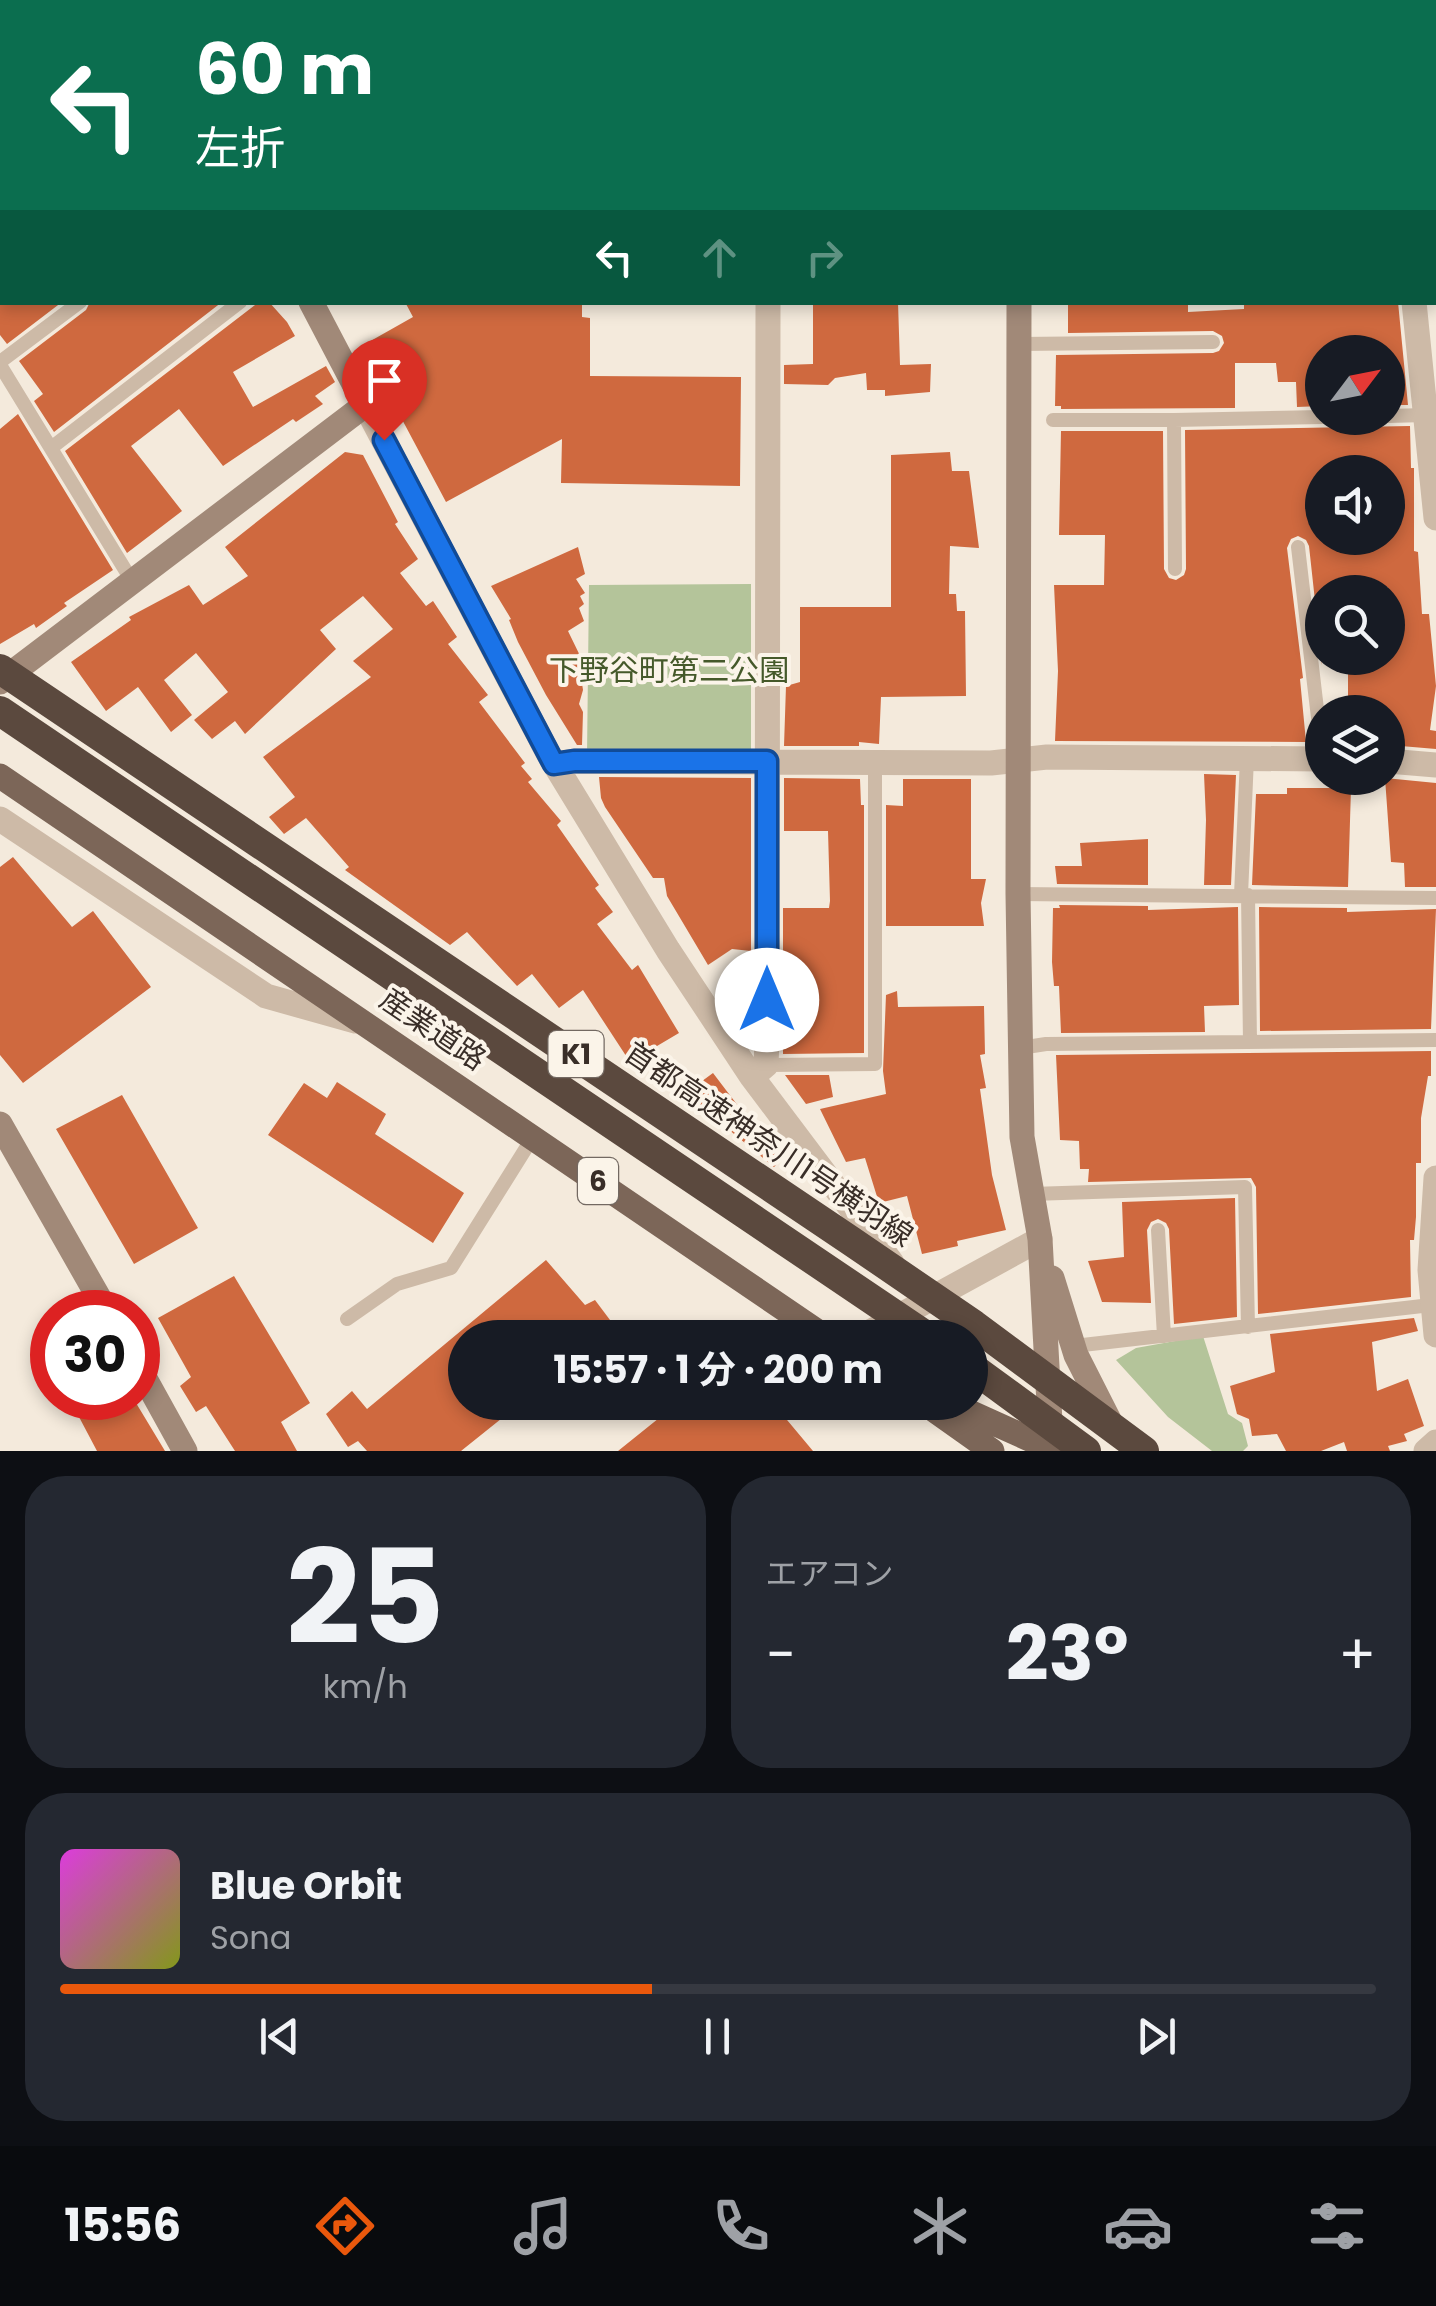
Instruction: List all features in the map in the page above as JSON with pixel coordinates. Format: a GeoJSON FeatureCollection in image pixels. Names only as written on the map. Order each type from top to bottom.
{"type":"FeatureCollection","features":[{"type":"Feature","properties":{"kind":"highway","name":"首都高速神奈川1号横羽線"},"geometry":{"type":"LineString","coordinates":[[0,669],[866,1252],[1144,1451]]}},
{"type":"Feature","properties":{"kind":"highway","name":"K1"},"geometry":{"type":"LineString","coordinates":[[0,711],[903,1320]]}},
{"type":"Feature","properties":{"kind":"highway"},"geometry":{"type":"LineString","coordinates":[[988,1379],[1086,1451]]}},
{"type":"Feature","properties":{"kind":"main road","name":"産業道路"},"geometry":{"type":"LineString","coordinates":[[0,776],[801,1320]]}},
{"type":"Feature","properties":{"kind":"main road"},"geometry":{"type":"LineString","coordinates":[[948,1420],[992,1451]]}},
{"type":"Feature","properties":{"kind":"main road"},"geometry":{"type":"LineString","coordinates":[[987,1420],[1053,1450]]}},
{"type":"Feature","properties":{"kind":"street"},"geometry":{"type":"LineString","coordinates":[[313,305],[554,764],[668,950],[759,1071],[922,1303]]}},
{"type":"Feature","properties":{"kind":"street"},"geometry":{"type":"LineString","coordinates":[[759,1071],[767,761],[768,305]]}},
{"type":"Feature","properties":{"kind":"street"},"geometry":{"type":"LineString","coordinates":[[1019,305],[1018,894],[1022,1136],[1040,1240],[1053,1450]]}},
{"type":"Feature","properties":{"kind":"street"},"geometry":{"type":"LineString","coordinates":[[1414,305],[1436,518]]}},
{"type":"Feature","properties":{"kind":"street"},"geometry":{"type":"LineString","coordinates":[[0,682],[365,405]]}},
{"type":"Feature","properties":{"kind":"street"},"geometry":{"type":"LineString","coordinates":[[554,764],[1305,756]]}},
{"type":"Feature","properties":{"kind":"street"},"geometry":{"type":"LineString","coordinates":[[1405,762],[1436,765]]}},
{"type":"Feature","properties":{"kind":"street"},"geometry":{"type":"LineString","coordinates":[[0,820],[266,996],[370,1024]]}},
{"type":"Feature","properties":{"kind":"street"},"geometry":{"type":"LineString","coordinates":[[0,1124],[94,1290]]}},
{"type":"Feature","properties":{"kind":"street"},"geometry":{"type":"LineString","coordinates":[[1436,1178],[1430,1270],[1436,1335]]}},
{"type":"Feature","properties":{"kind":"street"},"geometry":{"type":"LineString","coordinates":[[891,1320],[1040,1240]]}},
{"type":"Feature","properties":{"kind":"street"},"geometry":{"type":"LineString","coordinates":[[1040,1240],[1074,1346],[1125,1451]]}},
{"type":"Feature","properties":{"kind":"street"},"geometry":{"type":"LineString","coordinates":[[160,1406],[185,1451]]}},
{"type":"Feature","properties":{"kind":"street"},"geometry":{"type":"LineString","coordinates":[[1426,1451],[1436,1442]]}},
{"type":"Feature","properties":{"kind":"lane"},"geometry":{"type":"LineString","coordinates":[[76,305],[0,363],[132,581]]}},
{"type":"Feature","properties":{"kind":"lane"},"geometry":{"type":"LineString","coordinates":[[51,448],[236,305]]}},
{"type":"Feature","properties":{"kind":"lane"},"geometry":{"type":"LineString","coordinates":[[1019,344],[1214,342]]}},
{"type":"Feature","properties":{"kind":"lane"},"geometry":{"type":"LineString","coordinates":[[1405,416],[1426,416]]}},
{"type":"Feature","properties":{"kind":"lane"},"geometry":{"type":"LineString","coordinates":[[1053,420],[1305,417]]}},
{"type":"Feature","properties":{"kind":"lane"},"geometry":{"type":"LineString","coordinates":[[1174,420],[1175,569]]}},
{"type":"Feature","properties":{"kind":"lane"},"geometry":{"type":"LineString","coordinates":[[1298,547],[1315,695]]}},
{"type":"Feature","properties":{"kind":"lane"},"geometry":{"type":"LineString","coordinates":[[1247,758],[1244,895],[1250,1042]]}},
{"type":"Feature","properties":{"kind":"lane"},"geometry":{"type":"LineString","coordinates":[[759,1071],[875,1064],[875,763]]}},
{"type":"Feature","properties":{"kind":"lane"},"geometry":{"type":"LineString","coordinates":[[1018,894],[1436,898]]}},
{"type":"Feature","properties":{"kind":"lane"},"geometry":{"type":"LineString","coordinates":[[1020,1048],[1046,1044],[1436,1040]]}},
{"type":"Feature","properties":{"kind":"lane"},"geometry":{"type":"LineString","coordinates":[[347,1318],[397,1284],[451,1268],[533,1137]]}},
{"type":"Feature","properties":{"kind":"lane"},"geometry":{"type":"LineString","coordinates":[[1032,1194],[1245,1187],[1248,1327]]}},
{"type":"Feature","properties":{"kind":"lane"},"geometry":{"type":"LineString","coordinates":[[1158,1230],[1164,1336]]}},
{"type":"Feature","properties":{"kind":"lane"},"geometry":{"type":"LineString","coordinates":[[1074,1346],[1434,1305]]}},
{"type":"Feature","properties":{"kind":"green space","name":"下野谷町第二公園"},"geometry":{"type":"Polygon","coordinates":[[[751,584],[751,755],[587,755],[589,585],[751,584]]]}},
{"type":"Feature","properties":{"kind":"green space"},"geometry":{"type":"Polygon","coordinates":[[[1203,1336],[1228,1414],[1242,1423],[1248,1446],[1243,1451],[1212,1451],[1168,1417],[1116,1360],[1136,1348],[1203,1336]]]}},
{"type":"Feature","properties":{"kind":"building"},"geometry":{"type":"Polygon","coordinates":[[[0,305],[58,305],[7,344],[0,335],[0,305]]]}},
{"type":"Feature","properties":{"kind":"building"},"geometry":{"type":"Polygon","coordinates":[[[88,305],[218,305],[54,432],[34,401],[43,394],[19,361],[88,305]]]}},
{"type":"Feature","properties":{"kind":"building"},"geometry":{"type":"Polygon","coordinates":[[[255,305],[272,305],[295,336],[233,372],[253,407],[326,366],[335,382],[315,396],[323,404],[296,422],[293,419],[223,466],[179,409],[131,446],[182,511],[127,553],[65,451],[255,305]]]}},
{"type":"Feature","properties":{"kind":"building"},"geometry":{"type":"Polygon","coordinates":[[[407,305],[582,305],[582,317],[590,318],[590,376],[741,377],[740,486],[561,483],[562,439],[446,502],[373,365],[378,362],[367,343],[413,317],[407,305]]]}},
{"type":"Feature","properties":{"kind":"building"},"geometry":{"type":"Polygon","coordinates":[[[813,305],[898,305],[900,365],[931,364],[930,392],[885,396],[885,390],[867,390],[866,373],[835,378],[828,385],[784,384],[784,365],[813,364],[813,305]]]}},
{"type":"Feature","properties":{"kind":"building"},"geometry":{"type":"Polygon","coordinates":[[[1068,305],[1188,305],[1188,312],[1244,309],[1244,305],[1398,305],[1401,335],[1305,335],[1305,407],[1297,407],[1296,382],[1278,382],[1276,363],[1235,363],[1235,408],[1055,406],[1056,355],[1213,353],[1224,343],[1222,336],[1213,331],[1068,333],[1068,305]]]}},
{"type":"Feature","properties":{"kind":"building"},"geometry":{"type":"Polygon","coordinates":[[[18,414],[113,570],[64,603],[67,606],[36,628],[34,624],[0,644],[0,429],[18,414]]]}},
{"type":"Feature","properties":{"kind":"building"},"geometry":{"type":"Polygon","coordinates":[[[1405,426],[1410,426],[1414,551],[1418,552],[1422,614],[1429,614],[1436,686],[1430,730],[1436,731],[1436,749],[1405,746],[1405,695],[1348,695],[1348,675],[1405,675],[1405,575],[1312,575],[1310,555],[1405,555],[1405,455],[1305,455],[1305,540],[1298,536],[1291,539],[1287,548],[1303,678],[1300,679],[1305,742],[1055,741],[1058,671],[1054,585],[1104,585],[1105,535],[1059,535],[1061,431],[1163,431],[1164,569],[1169,578],[1176,580],[1186,569],[1185,430],[1305,428],[1305,435],[1405,435],[1405,426]]]}},
{"type":"Feature","properties":{"kind":"building"},"geometry":{"type":"Polygon","coordinates":[[[345,452],[363,455],[398,522],[395,524],[418,559],[400,573],[426,606],[433,601],[457,637],[448,644],[488,695],[479,702],[525,763],[521,766],[532,779],[528,782],[561,821],[557,825],[599,885],[595,888],[613,912],[597,924],[632,970],[638,965],[679,1033],[630,1062],[583,990],[559,1008],[532,974],[517,986],[467,932],[450,945],[345,870],[349,867],[306,818],[284,834],[269,817],[295,797],[263,757],[371,677],[353,661],[393,629],[363,596],[320,630],[336,649],[245,734],[235,721],[212,739],[194,720],[228,692],[196,653],[164,680],[192,715],[171,732],[138,687],[106,711],[71,662],[131,620],[129,617],[189,585],[203,605],[248,576],[225,547],[345,452]]]}},
{"type":"Feature","properties":{"kind":"building"},"geometry":{"type":"Polygon","coordinates":[[[950,452],[952,471],[969,471],[979,548],[950,546],[949,594],[956,594],[957,611],[965,611],[966,696],[881,697],[879,744],[784,746],[786,686],[800,682],[800,607],[891,607],[891,455],[950,452]]]}},
{"type":"Feature","properties":{"kind":"building"},"geometry":{"type":"Polygon","coordinates":[[[578,547],[585,574],[576,579],[585,593],[580,596],[584,604],[579,608],[584,621],[568,631],[585,666],[580,670],[582,745],[577,745],[546,695],[491,586],[578,547]]]}},
{"type":"Feature","properties":{"kind":"building"},"geometry":{"type":"Polygon","coordinates":[[[1204,774],[1236,775],[1231,885],[1204,885],[1204,774]]]}},
{"type":"Feature","properties":{"kind":"building"},"geometry":{"type":"Polygon","coordinates":[[[599,777],[751,778],[751,951],[732,949],[708,965],[667,896],[664,878],[653,878],[605,807],[599,777]]]}},
{"type":"Feature","properties":{"kind":"building"},"geometry":{"type":"Polygon","coordinates":[[[784,778],[860,779],[864,805],[864,1053],[783,1054],[783,908],[829,908],[830,901],[828,831],[784,831],[784,778]]]}},
{"type":"Feature","properties":{"kind":"building"},"geometry":{"type":"Polygon","coordinates":[[[903,779],[971,779],[971,879],[986,879],[981,903],[984,926],[886,926],[886,805],[903,806],[903,779]]]}},
{"type":"Feature","properties":{"kind":"building"},"geometry":{"type":"Polygon","coordinates":[[[1405,780],[1436,783],[1436,887],[1405,887],[1404,863],[1391,862],[1386,795],[1405,795],[1405,780]]]}},
{"type":"Feature","properties":{"kind":"building"},"geometry":{"type":"Polygon","coordinates":[[[1287,788],[1305,788],[1305,795],[1351,795],[1348,887],[1252,885],[1256,794],[1287,794],[1287,788]]]}},
{"type":"Feature","properties":{"kind":"building"},"geometry":{"type":"Polygon","coordinates":[[[1148,839],[1148,885],[1057,884],[1055,866],[1082,866],[1080,843],[1148,839]]]}},
{"type":"Feature","properties":{"kind":"building"},"geometry":{"type":"Polygon","coordinates":[[[13,857],[72,927],[93,911],[151,987],[23,1083],[0,1055],[0,867],[13,857]]]}},
{"type":"Feature","properties":{"kind":"building"},"geometry":{"type":"Polygon","coordinates":[[[1059,905],[1148,906],[1148,910],[1238,907],[1239,1005],[1204,1006],[1205,1032],[1061,1033],[1059,986],[1054,986],[1052,962],[1053,908],[1060,908],[1059,905]]]}},
{"type":"Feature","properties":{"kind":"building"},"geometry":{"type":"Polygon","coordinates":[[[1259,907],[1347,908],[1347,912],[1436,909],[1431,1029],[1260,1031],[1259,907]]]}},
{"type":"Feature","properties":{"kind":"building"},"geometry":{"type":"Polygon","coordinates":[[[897,991],[898,1007],[984,1006],[985,1054],[980,1055],[986,1088],[980,1089],[992,1175],[1006,1230],[922,1254],[907,1196],[879,1203],[865,1158],[846,1162],[820,1109],[886,1094],[886,995],[897,991]]]}},
{"type":"Feature","properties":{"kind":"building"},"geometry":{"type":"Polygon","coordinates":[[[1431,1051],[1431,1076],[1421,1118],[1421,1163],[1416,1163],[1416,1217],[1414,1240],[1410,1240],[1411,1297],[1258,1314],[1256,1187],[1251,1178],[1088,1182],[1089,1169],[1080,1169],[1079,1141],[1060,1140],[1056,1055],[1431,1051]]]}},
{"type":"Feature","properties":{"kind":"building"},"geometry":{"type":"Polygon","coordinates":[[[713,1073],[780,1161],[774,1167],[722,1124],[679,1098],[713,1073]]]}},
{"type":"Feature","properties":{"kind":"building"},"geometry":{"type":"Polygon","coordinates":[[[785,1075],[829,1075],[833,1097],[806,1104],[785,1075]]]}},
{"type":"Feature","properties":{"kind":"building"},"geometry":{"type":"Polygon","coordinates":[[[337,1082],[386,1114],[375,1134],[464,1193],[433,1243],[268,1135],[304,1083],[327,1098],[337,1082]]]}},
{"type":"Feature","properties":{"kind":"building"},"geometry":{"type":"Polygon","coordinates":[[[122,1095],[198,1228],[134,1264],[56,1129],[122,1095]]]}},
{"type":"Feature","properties":{"kind":"building"},"geometry":{"type":"Polygon","coordinates":[[[1235,1198],[1237,1317],[1174,1324],[1169,1229],[1158,1219],[1147,1230],[1151,1303],[1102,1302],[1088,1261],[1124,1257],[1122,1202],[1235,1198]]]}},
{"type":"Feature","properties":{"kind":"building"},"geometry":{"type":"Polygon","coordinates":[[[546,1260],[585,1305],[595,1300],[610,1320],[474,1320],[546,1260]]]}},
{"type":"Feature","properties":{"kind":"building"},"geometry":{"type":"Polygon","coordinates":[[[234,1276],[310,1403],[281,1422],[297,1451],[235,1451],[206,1406],[196,1412],[180,1386],[191,1377],[160,1317],[234,1276]]]}},
{"type":"Feature","properties":{"kind":"building"},"geometry":{"type":"Polygon","coordinates":[[[1414,1318],[1418,1331],[1372,1342],[1377,1391],[1408,1379],[1424,1426],[1404,1434],[1407,1441],[1388,1446],[1390,1451],[1347,1451],[1344,1442],[1321,1451],[1286,1451],[1277,1434],[1252,1436],[1249,1419],[1237,1414],[1230,1386],[1275,1372],[1270,1334],[1414,1318]]]}},
{"type":"Feature","properties":{"kind":"building"},"geometry":{"type":"Polygon","coordinates":[[[448,1342],[448,1420],[500,1420],[461,1451],[367,1451],[358,1441],[348,1447],[326,1414],[352,1391],[367,1409],[448,1342]]]}},
{"type":"Feature","properties":{"kind":"building"},"geometry":{"type":"Polygon","coordinates":[[[81,1420],[146,1420],[165,1451],[97,1451],[81,1420]]]}},
{"type":"Feature","properties":{"kind":"building"},"geometry":{"type":"Polygon","coordinates":[[[657,1420],[787,1420],[813,1451],[618,1451],[657,1420]]]}},
{"type":"Feature","properties":{"kind":"route"},"geometry":{"type":"LineString","coordinates":[[384,440],[554,764],[767,761],[767,1000]]}}]}
